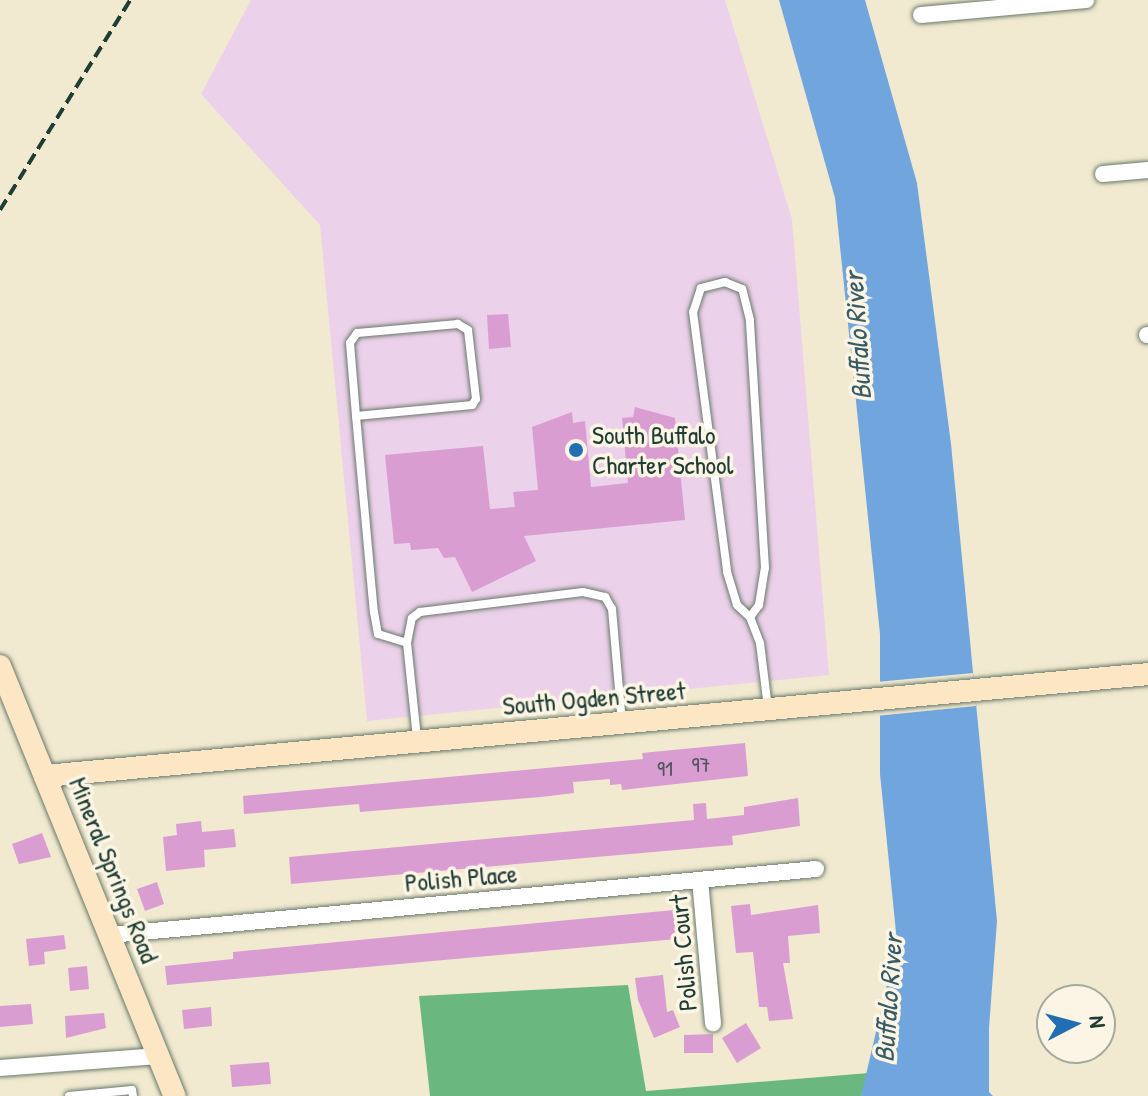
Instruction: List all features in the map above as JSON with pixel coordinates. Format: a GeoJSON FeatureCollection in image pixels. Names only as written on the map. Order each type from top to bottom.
{"type":"FeatureCollection","features":[{"type":"Feature","properties":{"kind":"street"},"geometry":{"type":"LineString","coordinates":[[921,15],[1086,0]]}},
{"type":"Feature","properties":{"kind":"street"},"geometry":{"type":"LineString","coordinates":[[1103,174],[1148,170]]}},
{"type":"Feature","properties":{"kind":"street","name":"Mineral Springs Road"},"geometry":{"type":"LineString","coordinates":[[0,666],[175,1096]]}},
{"type":"Feature","properties":{"kind":"street","name":"South Ogden Street"},"geometry":{"type":"LineString","coordinates":[[45,776],[1148,674]]}},
{"type":"Feature","properties":{"kind":"street","name":"Polish Place"},"geometry":{"type":"LineString","coordinates":[[110,935],[816,869]]}},
{"type":"Feature","properties":{"kind":"street","name":"Polish Court"},"geometry":{"type":"LineString","coordinates":[[700,880],[713,1023]]}},
{"type":"Feature","properties":{"kind":"street"},"geometry":{"type":"LineString","coordinates":[[0,1068],[159,1056]]}},
{"type":"Feature","properties":{"kind":"lane"},"geometry":{"type":"LineString","coordinates":[[750,617],[759,605],[765,568],[750,320],[742,289],[725,282],[701,288],[693,312],[727,572],[737,605],[750,617],[763,654],[768,709]]}},
{"type":"Feature","properties":{"kind":"lane"},"geometry":{"type":"LineString","coordinates":[[356,416],[472,405],[476,399],[468,330],[458,324],[351,338],[356,416],[378,634],[407,643]]}},
{"type":"Feature","properties":{"kind":"lane"},"geometry":{"type":"LineString","coordinates":[[417,742],[407,643],[412,618],[420,612],[583,592],[605,597],[613,624],[622,723]]}},
{"type":"Feature","properties":{"kind":"lane"},"geometry":{"type":"LineString","coordinates":[[69,1096],[132,1090],[133,1096]]}},
{"type":"Feature","properties":{"kind":"shaded area","name":"South Buffalo Charter School"},"geometry":{"type":"Polygon","coordinates":[[[251,0],[725,0],[792,219],[829,675],[367,721],[320,225],[201,94],[251,0]]]}},
{"type":"Feature","properties":{"kind":"green space"},"geometry":{"type":"Polygon","coordinates":[[[628,985],[646,1091],[869,1073],[861,1096],[430,1096],[419,996],[628,985]]]}},
{"type":"Feature","properties":{"kind":"water","name":"Buffalo River"},"geometry":{"type":"Polygon","coordinates":[[[779,0],[865,0],[917,183],[951,444],[997,921],[989,1028],[989,1092],[993,1096],[861,1096],[897,942],[880,774],[880,634],[835,198],[779,0]]]}},
{"type":"Feature","properties":{"kind":"pier"},"geometry":{"type":"Polygon","coordinates":[[[973,673],[976,706],[876,716],[876,682],[973,673]]]}},
{"type":"Feature","properties":{"kind":"building"},"geometry":{"type":"Polygon","coordinates":[[[508,314],[511,347],[489,349],[487,315],[508,314]]]}},
{"type":"Feature","properties":{"kind":"building"},"geometry":{"type":"Polygon","coordinates":[[[635,407],[675,418],[685,520],[524,536],[536,561],[472,592],[455,557],[444,558],[438,548],[411,550],[410,543],[394,544],[385,455],[483,446],[490,509],[515,507],[513,492],[538,490],[532,427],[572,412],[573,423],[585,421],[591,487],[628,483],[622,418],[633,417],[635,407]]]}},
{"type":"Feature","properties":{"kind":"building"},"geometry":{"type":"Polygon","coordinates":[[[745,743],[748,776],[622,790],[621,784],[610,785],[610,779],[573,782],[574,793],[541,797],[360,812],[359,804],[244,814],[243,796],[643,759],[642,753],[745,743]]]}},
{"type":"Feature","properties":{"kind":"building"},"geometry":{"type":"Polygon","coordinates":[[[798,798],[800,826],[732,836],[733,845],[291,884],[289,857],[694,820],[693,804],[706,803],[707,819],[744,815],[744,807],[798,798]]]}},
{"type":"Feature","properties":{"kind":"building"},"geometry":{"type":"Polygon","coordinates":[[[201,821],[202,832],[234,829],[236,847],[204,850],[205,867],[166,871],[163,837],[177,835],[176,824],[201,821]]]}},
{"type":"Feature","properties":{"kind":"building"},"geometry":{"type":"Polygon","coordinates":[[[42,833],[51,857],[19,864],[12,844],[42,833]]]}},
{"type":"Feature","properties":{"kind":"building"},"geometry":{"type":"Polygon","coordinates":[[[157,882],[164,904],[145,911],[137,889],[157,882]]]}},
{"type":"Feature","properties":{"kind":"building"},"geometry":{"type":"Polygon","coordinates":[[[750,904],[751,915],[818,905],[820,933],[788,936],[790,963],[783,963],[793,1019],[769,1021],[767,1007],[759,1007],[753,952],[736,953],[731,906],[750,904]]]}},
{"type":"Feature","properties":{"kind":"building"},"geometry":{"type":"Polygon","coordinates":[[[674,910],[677,939],[167,985],[165,966],[233,959],[233,952],[674,910]]]}},
{"type":"Feature","properties":{"kind":"building"},"geometry":{"type":"Polygon","coordinates":[[[64,935],[66,949],[44,952],[45,964],[29,966],[26,939],[64,935]]]}},
{"type":"Feature","properties":{"kind":"building"},"geometry":{"type":"Polygon","coordinates":[[[87,966],[89,989],[70,991],[68,968],[87,966]]]}},
{"type":"Feature","properties":{"kind":"building"},"geometry":{"type":"Polygon","coordinates":[[[663,975],[667,1012],[673,1010],[680,1027],[654,1038],[638,1000],[635,978],[663,975]]]}},
{"type":"Feature","properties":{"kind":"building"},"geometry":{"type":"Polygon","coordinates":[[[31,1004],[33,1024],[0,1027],[0,1006],[31,1004]]]}},
{"type":"Feature","properties":{"kind":"building"},"geometry":{"type":"Polygon","coordinates":[[[211,1007],[212,1026],[184,1029],[182,1010],[211,1007]]]}},
{"type":"Feature","properties":{"kind":"building"},"geometry":{"type":"Polygon","coordinates":[[[104,1013],[106,1028],[66,1038],[65,1016],[104,1013]]]}},
{"type":"Feature","properties":{"kind":"building"},"geometry":{"type":"Polygon","coordinates":[[[746,1023],[761,1048],[737,1063],[722,1038],[746,1023]]]}},
{"type":"Feature","properties":{"kind":"building"},"geometry":{"type":"Polygon","coordinates":[[[713,1034],[713,1053],[684,1053],[684,1035],[713,1034]]]}},
{"type":"Feature","properties":{"kind":"building"},"geometry":{"type":"Polygon","coordinates":[[[269,1062],[271,1084],[232,1087],[230,1065],[269,1062]]]}},
{"type":"Feature","properties":{"kind":"railway"},"geometry":{"type":"LineString","coordinates":[[0,210],[130,0]]}},
{"type":"Feature","properties":{"kind":"place","name":"South Buffalo Charter School"},"geometry":{"type":"Point","coordinates":[576,450]}}]}
